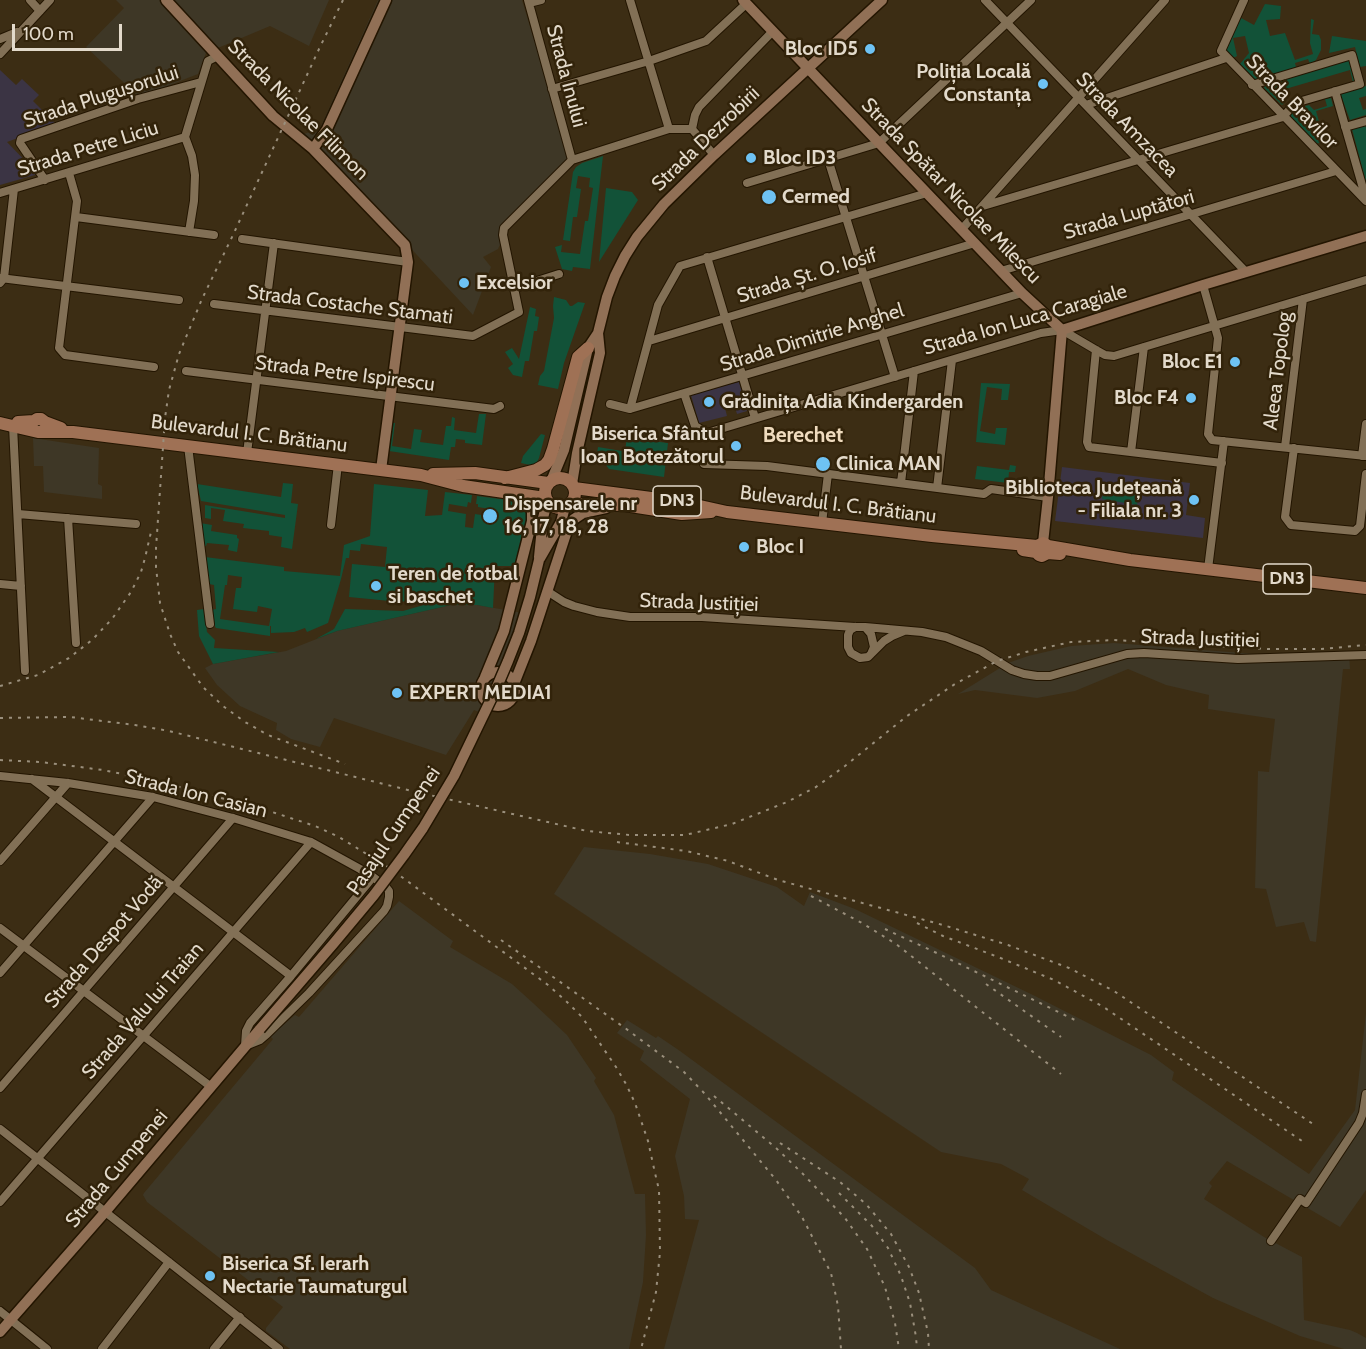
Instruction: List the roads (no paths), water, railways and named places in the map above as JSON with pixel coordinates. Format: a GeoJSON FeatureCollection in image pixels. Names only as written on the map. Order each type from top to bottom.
{"type":"FeatureCollection","features":[{"type":"Feature","properties":{"kind":"main road","name":"Strada Nicolae Filimon"},"geometry":{"type":"LineString","coordinates":[[166,0],[279,121],[314,149],[405,245],[408,262]]}},
{"type":"Feature","properties":{"kind":"main road"},"geometry":{"type":"LineString","coordinates":[[314,149],[327,129],[386,0]]}},
{"type":"Feature","properties":{"kind":"main road","name":"Strada Dezrobirii"},"geometry":{"type":"LineString","coordinates":[[550,481],[564,450],[588,348],[598,333],[611,286],[625,256],[644,228],[664,204],[714,155],[882,0]]}},
{"type":"Feature","properties":{"kind":"main road","name":"Strada Spătar Nicolae Milescu"},"geometry":{"type":"LineString","coordinates":[[745,2],[1022,293],[1062,330]]}},
{"type":"Feature","properties":{"kind":"main road","name":"Strada Ion Luca Caragiale"},"geometry":{"type":"LineString","coordinates":[[1062,330],[1366,236]]}},
{"type":"Feature","properties":{"kind":"main road"},"geometry":{"type":"LineString","coordinates":[[381,470],[408,262]]}},
{"type":"Feature","properties":{"kind":"main road"},"geometry":{"type":"LineString","coordinates":[[1042,548],[1062,330]]}},
{"type":"Feature","properties":{"kind":"main road","name":"Strada Dezrobirii"},"geometry":{"type":"LineString","coordinates":[[573,486],[577,453],[600,353],[598,333]]}},
{"type":"Feature","properties":{"kind":"main road"},"geometry":{"type":"LineString","coordinates":[[505,478],[536,470],[549,460],[578,357],[588,348]]}},
{"type":"Feature","properties":{"kind":"main road","name":"Bulevardul I. C. Brătianu"},"geometry":{"type":"LineString","coordinates":[[0,422],[13,426],[39,426]]}},
{"type":"Feature","properties":{"kind":"main road","name":"Bulevardul I. C. Brătianu"},"geometry":{"type":"LineString","coordinates":[[0,422],[421,475],[463,486],[546,500]]}},
{"type":"Feature","properties":{"kind":"main road","name":"Bulevardul I. C. Brătianu"},"geometry":{"type":"LineString","coordinates":[[421,475],[464,472],[550,481]]}},
{"type":"Feature","properties":{"kind":"main road","name":"DN3"},"geometry":{"type":"LineString","coordinates":[[550,481],[563,478],[573,486]]}},
{"type":"Feature","properties":{"kind":"main road"},"geometry":{"type":"LineString","coordinates":[[539,560],[546,500],[544,491],[550,481]]}},
{"type":"Feature","properties":{"kind":"main road"},"geometry":{"type":"LineString","coordinates":[[539,560],[561,522],[567,506],[575,497],[573,486]]}},
{"type":"Feature","properties":{"kind":"main road","name":"Bulevardul I. C. Brătianu"},"geometry":{"type":"LineString","coordinates":[[573,486],[682,502],[727,512],[1366,588]]}},
{"type":"Feature","properties":{"kind":"main road"},"geometry":{"type":"LineString","coordinates":[[504,492],[524,500],[532,508],[532,516],[504,631],[482,682],[482,697],[491,704],[499,706],[508,702],[514,694],[514,684],[548,591],[565,533],[574,519],[583,513],[624,505]]}},
{"type":"Feature","properties":{"kind":"main road","name":"DN3"},"geometry":{"type":"LineString","coordinates":[[546,500],[555,508],[567,506]]}},
{"type":"Feature","properties":{"kind":"main road","name":"Bulevardul I. C. Brătianu"},"geometry":{"type":"LineString","coordinates":[[567,506],[624,505],[682,514],[727,512]]}},
{"type":"Feature","properties":{"kind":"main road"},"geometry":{"type":"LineString","coordinates":[[527,542],[543,518]]}},
{"type":"Feature","properties":{"kind":"main road"},"geometry":{"type":"LineString","coordinates":[[552,574],[550,561],[553,535]]}},
{"type":"Feature","properties":{"kind":"main road","name":"Bulevardul I. C. Brătianu"},"geometry":{"type":"LineString","coordinates":[[945,537],[1005,547],[1042,548],[1077,555],[1130,560]]}},
{"type":"Feature","properties":{"kind":"main road"},"geometry":{"type":"LineString","coordinates":[[1005,547],[1041,558],[1077,555]]}},
{"type":"Feature","properties":{"kind":"main road","name":"Pasajul Cumpenei"},"geometry":{"type":"LineString","coordinates":[[260,1029],[386,879],[423,828],[454,776],[512,652],[539,560]]}},
{"type":"Feature","properties":{"kind":"main road"},"geometry":{"type":"LineString","coordinates":[[485,677],[493,672],[503,673],[512,679],[514,684]]}},
{"type":"Feature","properties":{"kind":"main road","name":"Strada Cumpenei"},"geometry":{"type":"LineString","coordinates":[[0,1332],[260,1029]]}},
{"type":"Feature","properties":{"kind":"street"},"geometry":{"type":"LineString","coordinates":[[30,0],[40,10]]}},
{"type":"Feature","properties":{"kind":"street"},"geometry":{"type":"LineString","coordinates":[[0,54],[50,0]]}},
{"type":"Feature","properties":{"kind":"street"},"geometry":{"type":"LineString","coordinates":[[528,2],[541,0]]}},
{"type":"Feature","properties":{"kind":"street"},"geometry":{"type":"LineString","coordinates":[[630,0],[669,129]]}},
{"type":"Feature","properties":{"kind":"street","name":"Strada Amzacea"},"geometry":{"type":"LineString","coordinates":[[985,0],[1246,272]]}},
{"type":"Feature","properties":{"kind":"street"},"geometry":{"type":"LineString","coordinates":[[747,183],[879,143],[1031,0]]}},
{"type":"Feature","properties":{"kind":"street"},"geometry":{"type":"LineString","coordinates":[[962,230],[1165,0]]}},
{"type":"Feature","properties":{"kind":"street","name":"Strada Bravilor"},"geometry":{"type":"LineString","coordinates":[[1244,0],[1221,51],[1366,200]]}},
{"type":"Feature","properties":{"kind":"street","name":"Strada Inului"},"geometry":{"type":"LineString","coordinates":[[528,2],[572,160]]}},
{"type":"Feature","properties":{"kind":"street"},"geometry":{"type":"LineString","coordinates":[[552,89],[649,61],[705,41],[745,2]]}},
{"type":"Feature","properties":{"kind":"street"},"geometry":{"type":"LineString","coordinates":[[0,39],[22,30]]}},
{"type":"Feature","properties":{"kind":"street"},"geometry":{"type":"LineString","coordinates":[[692,129],[699,108],[772,31]]}},
{"type":"Feature","properties":{"kind":"street"},"geometry":{"type":"LineString","coordinates":[[983,206],[1283,117],[1295,103],[1360,84],[1352,55],[1252,85]]}},
{"type":"Feature","properties":{"kind":"street"},"geometry":{"type":"LineString","coordinates":[[189,232],[195,176],[192,156],[185,136],[208,61],[218,56]]}},
{"type":"Feature","properties":{"kind":"street"},"geometry":{"type":"LineString","coordinates":[[1086,105],[1226,58]]}},
{"type":"Feature","properties":{"kind":"street","name":"Strada Plugușorului"},"geometry":{"type":"LineString","coordinates":[[45,180],[20,143],[21,139],[138,99],[201,82]]}},
{"type":"Feature","properties":{"kind":"street"},"geometry":{"type":"LineString","coordinates":[[1335,91],[1364,184],[1366,200]]}},
{"type":"Feature","properties":{"kind":"street"},"geometry":{"type":"LineString","coordinates":[[1346,127],[1366,121]]}},
{"type":"Feature","properties":{"kind":"street"},"geometry":{"type":"LineString","coordinates":[[559,274],[515,288],[502,235],[504,228],[572,160],[669,129],[692,129],[714,155]]}},
{"type":"Feature","properties":{"kind":"street","name":"Strada Petre Liciu"},"geometry":{"type":"LineString","coordinates":[[0,193],[185,136]]}},
{"type":"Feature","properties":{"kind":"street"},"geometry":{"type":"LineString","coordinates":[[828,159],[895,377]]}},
{"type":"Feature","properties":{"kind":"street","name":"Strada Luptători"},"geometry":{"type":"LineString","coordinates":[[1001,270],[1336,171]]}},
{"type":"Feature","properties":{"kind":"street"},"geometry":{"type":"LineString","coordinates":[[69,173],[77,201],[59,348],[65,356],[154,367]]}},
{"type":"Feature","properties":{"kind":"street"},"geometry":{"type":"LineString","coordinates":[[14,189],[1,280],[179,300]]}},
{"type":"Feature","properties":{"kind":"street"},"geometry":{"type":"LineString","coordinates":[[610,404],[630,409],[658,305],[680,266],[927,193]]}},
{"type":"Feature","properties":{"kind":"street"},"geometry":{"type":"LineString","coordinates":[[76,217],[214,235]]}},
{"type":"Feature","properties":{"kind":"street"},"geometry":{"type":"LineString","coordinates":[[242,239],[408,262]]}},
{"type":"Feature","properties":{"kind":"street"},"geometry":{"type":"LineString","coordinates":[[247,453],[274,243]]}},
{"type":"Feature","properties":{"kind":"street","name":"Strada Șt. O. Iosif"},"geometry":{"type":"LineString","coordinates":[[649,341],[975,243]]}},
{"type":"Feature","properties":{"kind":"street"},"geometry":{"type":"LineString","coordinates":[[707,257],[755,418]]}},
{"type":"Feature","properties":{"kind":"street","name":"Aleea Topolog"},"geometry":{"type":"LineString","coordinates":[[1062,330],[1105,355],[1114,356],[1366,280]]}},
{"type":"Feature","properties":{"kind":"street"},"geometry":{"type":"LineString","coordinates":[[1203,285],[1218,338],[1208,434],[1212,440],[1364,456],[1366,424]]}},
{"type":"Feature","properties":{"kind":"street","name":"Strada Costache Stamati"},"geometry":{"type":"LineString","coordinates":[[214,304],[473,336],[519,312],[515,288]]}},
{"type":"Feature","properties":{"kind":"street","name":"Strada Dimitrie Anghel"},"geometry":{"type":"LineString","coordinates":[[630,409],[1022,293]]}},
{"type":"Feature","properties":{"kind":"street","name":"Aleea Topolog"},"geometry":{"type":"LineString","coordinates":[[1285,447],[1303,299]]}},
{"type":"Feature","properties":{"kind":"street","name":"Strada Ion Luca Caragiale"},"geometry":{"type":"LineString","coordinates":[[684,393],[695,426],[707,433],[1041,333],[1062,330]]}},
{"type":"Feature","properties":{"kind":"street"},"geometry":{"type":"LineString","coordinates":[[1131,453],[1144,347]]}},
{"type":"Feature","properties":{"kind":"street"},"geometry":{"type":"LineString","coordinates":[[1096,350],[1087,442],[1089,447],[1222,463]]}},
{"type":"Feature","properties":{"kind":"street"},"geometry":{"type":"LineString","coordinates":[[938,488],[952,360]]}},
{"type":"Feature","properties":{"kind":"street","name":"Strada Petre Ispirescu"},"geometry":{"type":"LineString","coordinates":[[186,371],[494,410],[500,406]]}},
{"type":"Feature","properties":{"kind":"street"},"geometry":{"type":"LineString","coordinates":[[901,483],[914,371]]}},
{"type":"Feature","properties":{"kind":"street"},"geometry":{"type":"LineString","coordinates":[[13,426],[25,671]]}},
{"type":"Feature","properties":{"kind":"street"},"geometry":{"type":"LineString","coordinates":[[1208,569],[1224,441]]}},
{"type":"Feature","properties":{"kind":"street"},"geometry":{"type":"LineString","coordinates":[[188,446],[210,624]]}},
{"type":"Feature","properties":{"kind":"street"},"geometry":{"type":"LineString","coordinates":[[1294,448],[1286,517],[1291,525],[1355,531],[1360,526],[1366,474]]}},
{"type":"Feature","properties":{"kind":"street"},"geometry":{"type":"LineString","coordinates":[[331,525],[338,464]]}},
{"type":"Feature","properties":{"kind":"street"},"geometry":{"type":"LineString","coordinates":[[704,464],[767,466],[984,494],[991,489],[1048,496]]}},
{"type":"Feature","properties":{"kind":"street"},"geometry":{"type":"LineString","coordinates":[[822,523],[828,474]]}},
{"type":"Feature","properties":{"kind":"street"},"geometry":{"type":"LineString","coordinates":[[18,514],[136,524]]}},
{"type":"Feature","properties":{"kind":"street"},"geometry":{"type":"LineString","coordinates":[[69,518],[76,643]]}},
{"type":"Feature","properties":{"kind":"street"},"geometry":{"type":"LineString","coordinates":[[0,584],[21,586]]}},
{"type":"Feature","properties":{"kind":"street","name":"Strada Justiției"},"geometry":{"type":"LineString","coordinates":[[548,591],[574,606],[630,617],[702,617],[855,627]]}},
{"type":"Feature","properties":{"kind":"street"},"geometry":{"type":"LineString","coordinates":[[871,654],[874,647],[869,630],[865,627],[855,627],[850,630],[847,642],[850,653],[860,658],[868,657],[871,654],[884,641],[905,631]]}},
{"type":"Feature","properties":{"kind":"street","name":"Strada Justiției"},"geometry":{"type":"LineString","coordinates":[[865,627],[922,632],[946,638],[981,651],[1012,670],[1037,676],[1050,676],[1127,654],[1238,659],[1366,655]]}},
{"type":"Feature","properties":{"kind":"street","name":"Strada Ion Casian"},"geometry":{"type":"LineString","coordinates":[[2,778],[68,783],[153,797],[233,818],[311,842],[374,877]]}},
{"type":"Feature","properties":{"kind":"street"},"geometry":{"type":"LineString","coordinates":[[32,779],[291,976]]}},
{"type":"Feature","properties":{"kind":"street"},"geometry":{"type":"LineString","coordinates":[[0,861],[68,783]]}},
{"type":"Feature","properties":{"kind":"street"},"geometry":{"type":"LineString","coordinates":[[0,973],[153,797]]}},
{"type":"Feature","properties":{"kind":"street","name":"Strada Despot Vodă"},"geometry":{"type":"LineString","coordinates":[[0,1088],[233,818]]}},
{"type":"Feature","properties":{"kind":"street","name":"Strada Valu lui Traian"},"geometry":{"type":"LineString","coordinates":[[0,1202],[311,842]]}},
{"type":"Feature","properties":{"kind":"street"},"geometry":{"type":"LineString","coordinates":[[374,877],[389,891],[384,911],[309,993],[267,1034],[260,1040],[245,1046],[246,1031],[250,1023],[374,877]]}},
{"type":"Feature","properties":{"kind":"street"},"geometry":{"type":"LineString","coordinates":[[0,928],[210,1086]]}},
{"type":"Feature","properties":{"kind":"street"},"geometry":{"type":"LineString","coordinates":[[1271,1241],[1300,1199],[1306,1203],[1359,1123],[1366,1094]]}},
{"type":"Feature","properties":{"kind":"street"},"geometry":{"type":"LineString","coordinates":[[0,1128],[279,1349]]}},
{"type":"Feature","properties":{"kind":"street"},"geometry":{"type":"LineString","coordinates":[[102,1349],[169,1262]]}},
{"type":"Feature","properties":{"kind":"street"},"geometry":{"type":"LineString","coordinates":[[0,1311],[47,1349]]}},
{"type":"Feature","properties":{"kind":"street"},"geometry":{"type":"LineString","coordinates":[[214,1349],[240,1317]]}},
{"type":"Feature","properties":{"kind":"railway"},"geometry":{"type":"LineString","coordinates":[[343,0],[202,299],[179,354],[169,390],[165,418],[156,567],[160,603],[170,634],[178,652],[203,687],[223,706],[268,735],[345,764]]}},
{"type":"Feature","properties":{"kind":"railway"},"geometry":{"type":"LineString","coordinates":[[0,686],[38,675],[69,658],[92,640],[112,619],[131,592],[141,572],[151,532]]}},
{"type":"Feature","properties":{"kind":"railway"},"geometry":{"type":"LineString","coordinates":[[0,718],[70,717],[135,725],[169,731],[412,791],[587,831],[630,835],[685,835],[732,824],[787,802],[816,787],[907,716],[955,684],[997,661],[1026,652],[1071,642],[1114,640],[1268,649],[1321,649],[1366,645]]}},
{"type":"Feature","properties":{"kind":"railway"},"geometry":{"type":"LineString","coordinates":[[0,760],[41,762],[103,770],[161,782],[266,810],[315,826],[339,837],[391,869],[548,985],[566,1001],[582,1017],[626,1084],[648,1141],[659,1190],[660,1252],[656,1292],[641,1349]]}},
{"type":"Feature","properties":{"kind":"railway"},"geometry":{"type":"LineString","coordinates":[[617,842],[686,851],[728,861],[778,880],[1008,945],[1069,968],[1114,991],[1313,1124]]}},
{"type":"Feature","properties":{"kind":"railway"},"geometry":{"type":"LineString","coordinates":[[811,896],[896,944],[1061,1074]]}},
{"type":"Feature","properties":{"kind":"railway"},"geometry":{"type":"LineString","coordinates":[[917,923],[943,936],[1054,980],[1102,1006],[1302,1141]]}},
{"type":"Feature","properties":{"kind":"railway"},"geometry":{"type":"LineString","coordinates":[[885,929],[1077,1021]]}},
{"type":"Feature","properties":{"kind":"railway"},"geometry":{"type":"LineString","coordinates":[[501,940],[684,1072],[705,1094],[776,1180],[802,1217],[831,1273],[838,1306],[841,1349]]}},
{"type":"Feature","properties":{"kind":"railway"},"geometry":{"type":"LineString","coordinates":[[986,984],[1061,1037]]}},
{"type":"Feature","properties":{"kind":"railway"},"geometry":{"type":"LineString","coordinates":[[714,1096],[776,1148],[845,1218],[867,1249],[885,1287],[895,1323],[899,1349]]}},
{"type":"Feature","properties":{"kind":"railway"},"geometry":{"type":"LineString","coordinates":[[780,1143],[840,1182],[866,1204],[891,1234],[909,1267],[919,1293],[928,1333],[929,1349]]}},
{"type":"Feature","properties":{"kind":"railway"},"geometry":{"type":"LineString","coordinates":[[839,1193],[872,1226],[888,1248],[910,1303],[917,1349]]}},
{"type":"Feature","properties":{"kind":"place","name":"Bloc ID5"},"geometry":{"type":"Point","coordinates":[870,49]}},
{"type":"Feature","properties":{"kind":"place","name":"Poliția Locală Constanța"},"geometry":{"type":"Point","coordinates":[1043,84]}},
{"type":"Feature","properties":{"kind":"place","name":"Bloc ID3"},"geometry":{"type":"Point","coordinates":[751,158]}},
{"type":"Feature","properties":{"kind":"place","name":"Cermed"},"geometry":{"type":"Point","coordinates":[769,197]}},
{"type":"Feature","properties":{"kind":"place","name":"Excelsior"},"geometry":{"type":"Point","coordinates":[464,283]}},
{"type":"Feature","properties":{"kind":"place","name":"Bloc E1"},"geometry":{"type":"Point","coordinates":[1235,362]}},
{"type":"Feature","properties":{"kind":"place","name":"Bloc F4"},"geometry":{"type":"Point","coordinates":[1191,398]}},
{"type":"Feature","properties":{"kind":"place","name":"Grădinița Adia Kindergarden"},"geometry":{"type":"Point","coordinates":[709,402]}},
{"type":"Feature","properties":{"kind":"place","name":"Biserica Sfântul Ioan Botezătorul"},"geometry":{"type":"Point","coordinates":[736,446]}},
{"type":"Feature","properties":{"kind":"place","name":"Clinica MAN"},"geometry":{"type":"Point","coordinates":[823,464]}},
{"type":"Feature","properties":{"kind":"place","name":"Biblioteca Județeană - Filiala nr. 3"},"geometry":{"type":"Point","coordinates":[1194,500]}},
{"type":"Feature","properties":{"kind":"place","name":"Dispensarele nr 16, 17, 18, 28"},"geometry":{"type":"Point","coordinates":[490,516]}},
{"type":"Feature","properties":{"kind":"place","name":"Bloc I"},"geometry":{"type":"Point","coordinates":[744,547]}},
{"type":"Feature","properties":{"kind":"place","name":"Teren de fotbal si baschet"},"geometry":{"type":"Point","coordinates":[376,586]}},
{"type":"Feature","properties":{"kind":"place","name":"EXPERT MEDIA1"},"geometry":{"type":"Point","coordinates":[397,693]}},
{"type":"Feature","properties":{"kind":"place","name":"Biserica Sf. Ierarh Nectarie Taumaturgul"},"geometry":{"type":"Point","coordinates":[210,1276]}},
{"type":"Feature","properties":{"kind":"district","name":"Berechet"},"geometry":{"type":"Point","coordinates":[803,436]}}]}
